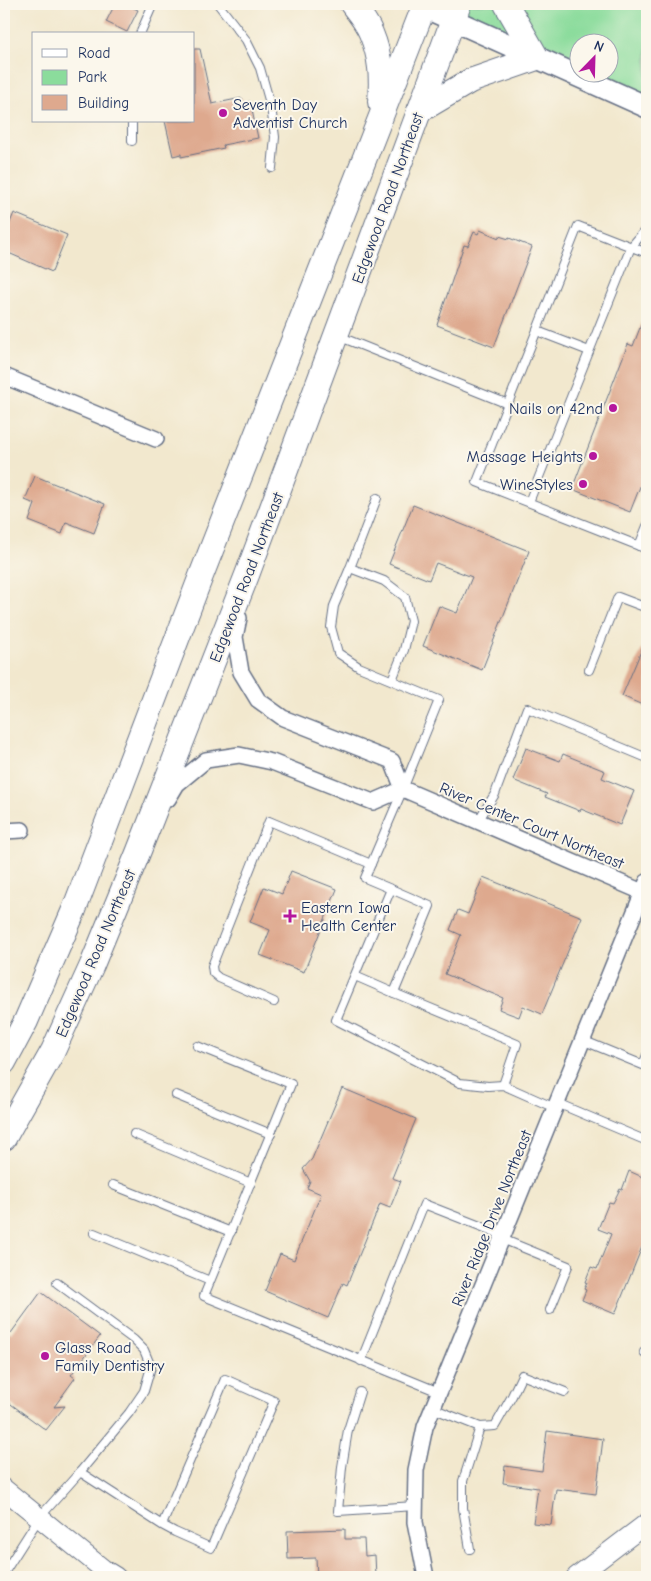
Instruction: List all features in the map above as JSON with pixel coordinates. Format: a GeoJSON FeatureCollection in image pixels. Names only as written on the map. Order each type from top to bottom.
{"type":"FeatureCollection","features":[{"type":"Feature","properties":{"kind":"main road"},"geometry":{"type":"LineString","coordinates":[[352,4],[371,32],[379,60],[382,76],[379,122]]}},
{"type":"Feature","properties":{"kind":"main road"},"geometry":{"type":"LineString","coordinates":[[506,4],[537,58]]}},
{"type":"Feature","properties":{"kind":"main road"},"geometry":{"type":"LineString","coordinates":[[422,5],[456,12],[537,58],[647,107]]}},
{"type":"Feature","properties":{"kind":"main road","name":"Edgewood Road Northeast"},"geometry":{"type":"LineString","coordinates":[[4,1062],[26,1021],[74,910],[201,576],[379,122],[422,5]]}},
{"type":"Feature","properties":{"kind":"main road","name":"Edgewood Road Northeast"},"geometry":{"type":"LineString","coordinates":[[4,1138],[53,1051],[92,965],[138,853],[247,576],[456,12]]}},
{"type":"Feature","properties":{"kind":"main road"},"geometry":{"type":"LineString","coordinates":[[419,111],[470,81],[537,58]]}},
{"type":"Feature","properties":{"kind":"street"},"geometry":{"type":"LineString","coordinates":[[4,376],[156,439]]}},
{"type":"Feature","properties":{"kind":"street"},"geometry":{"type":"LineString","coordinates":[[138,853],[177,784],[206,760],[239,755],[272,762],[373,802],[404,789],[392,761],[283,718],[258,700],[241,672],[235,637],[247,576]]}},
{"type":"Feature","properties":{"kind":"street","name":"River Center Court Northeast"},"geometry":{"type":"LineString","coordinates":[[404,789],[646,889]]}},
{"type":"Feature","properties":{"kind":"street"},"geometry":{"type":"LineString","coordinates":[[4,832],[22,830]]}},
{"type":"Feature","properties":{"kind":"street","name":"River Ridge Drive Northeast"},"geometry":{"type":"LineString","coordinates":[[426,1577],[415,1522],[416,1470],[425,1427],[582,1040],[646,889]]}},
{"type":"Feature","properties":{"kind":"street"},"geometry":{"type":"LineString","coordinates":[[4,1489],[103,1570],[116,1577]]}},
{"type":"Feature","properties":{"kind":"street"},"geometry":{"type":"LineString","coordinates":[[576,1577],[647,1523]]}},
{"type":"Feature","properties":{"kind":"lane"},"geometry":{"type":"LineString","coordinates":[[141,32],[153,4]]}},
{"type":"Feature","properties":{"kind":"lane"},"geometry":{"type":"LineString","coordinates":[[218,4],[246,40],[260,68],[271,107],[275,137],[272,168]]}},
{"type":"Feature","properties":{"kind":"lane"},"geometry":{"type":"LineString","coordinates":[[132,122],[132,141]]}},
{"type":"Feature","properties":{"kind":"lane"},"geometry":{"type":"LineString","coordinates":[[647,253],[578,226],[477,482],[643,547],[647,526]]}},
{"type":"Feature","properties":{"kind":"lane"},"geometry":{"type":"LineString","coordinates":[[529,502],[631,247],[647,228]]}},
{"type":"Feature","properties":{"kind":"lane"},"geometry":{"type":"LineString","coordinates":[[537,331],[590,351]]}},
{"type":"Feature","properties":{"kind":"lane"},"geometry":{"type":"LineString","coordinates":[[336,336],[508,404]]}},
{"type":"Feature","properties":{"kind":"lane"},"geometry":{"type":"LineString","coordinates":[[378,498],[334,606],[331,627],[338,653],[359,666],[439,700],[404,789],[365,878],[430,906],[394,993]]}},
{"type":"Feature","properties":{"kind":"lane"},"geometry":{"type":"LineString","coordinates":[[350,568],[384,580],[405,597],[411,621],[404,650],[392,680]]}},
{"type":"Feature","properties":{"kind":"lane"},"geometry":{"type":"LineString","coordinates":[[589,670],[618,597],[647,608]]}},
{"type":"Feature","properties":{"kind":"lane"},"geometry":{"type":"LineString","coordinates":[[478,821],[495,794],[527,708],[647,758]]}},
{"type":"Feature","properties":{"kind":"lane"},"geometry":{"type":"LineString","coordinates":[[274,1002],[219,978],[213,973],[212,966],[269,821],[371,864]]}},
{"type":"Feature","properties":{"kind":"lane"},"geometry":{"type":"LineString","coordinates":[[391,889],[336,1020],[460,1083],[488,1086],[503,1085],[647,1141]]}},
{"type":"Feature","properties":{"kind":"lane"},"geometry":{"type":"LineString","coordinates":[[355,976],[517,1044],[503,1085]]}},
{"type":"Feature","properties":{"kind":"lane"},"geometry":{"type":"LineString","coordinates":[[582,1040],[643,1065],[647,1055]]}},
{"type":"Feature","properties":{"kind":"lane"},"geometry":{"type":"LineString","coordinates":[[197,1046],[291,1084],[204,1296],[439,1392]]}},
{"type":"Feature","properties":{"kind":"lane"},"geometry":{"type":"LineString","coordinates":[[176,1095],[271,1134]]}},
{"type":"Feature","properties":{"kind":"lane"},"geometry":{"type":"LineString","coordinates":[[134,1134],[251,1183]]}},
{"type":"Feature","properties":{"kind":"lane"},"geometry":{"type":"LineString","coordinates":[[113,1185],[231,1232]]}},
{"type":"Feature","properties":{"kind":"lane"},"geometry":{"type":"LineString","coordinates":[[361,1360],[424,1204],[568,1266],[550,1310]]}},
{"type":"Feature","properties":{"kind":"lane"},"geometry":{"type":"LineString","coordinates":[[94,1233],[210,1282]]}},
{"type":"Feature","properties":{"kind":"lane"},"geometry":{"type":"LineString","coordinates":[[4,1572],[39,1518],[129,1414],[144,1391],[151,1367],[144,1350],[134,1340],[58,1283]]}},
{"type":"Feature","properties":{"kind":"lane"},"geometry":{"type":"LineString","coordinates":[[432,1408],[480,1427],[495,1426],[522,1375],[565,1392]]}},
{"type":"Feature","properties":{"kind":"lane"},"geometry":{"type":"LineString","coordinates":[[80,1472],[162,1525],[211,1548],[274,1401],[225,1379],[162,1525]]}},
{"type":"Feature","properties":{"kind":"lane"},"geometry":{"type":"LineString","coordinates":[[360,1392],[348,1430],[338,1511],[415,1506]]}},
{"type":"Feature","properties":{"kind":"lane"},"geometry":{"type":"LineString","coordinates":[[470,1549],[463,1508],[463,1481],[480,1427]]}},
{"type":"Feature","properties":{"kind":"green space"},"geometry":{"type":"Polygon","coordinates":[[[459,4],[647,4],[647,107],[591,82],[618,82],[618,32],[568,32],[568,72],[453,20],[459,4]]]}},
{"type":"Feature","properties":{"kind":"building"},"geometry":{"type":"Polygon","coordinates":[[[115,4],[125,4],[138,10],[127,32],[106,22],[115,4]]]}},
{"type":"Feature","properties":{"kind":"building","name":"Seventh Day Adventist Church"},"geometry":{"type":"Polygon","coordinates":[[[195,49],[200,49],[212,104],[242,98],[243,103],[250,101],[258,138],[223,145],[224,148],[181,157],[181,154],[173,156],[165,122],[195,122],[195,49]]]}},
{"type":"Feature","properties":{"kind":"building"},"geometry":{"type":"Polygon","coordinates":[[[14,213],[67,235],[52,272],[4,251],[4,237],[14,213]]]}},
{"type":"Feature","properties":{"kind":"building"},"geometry":{"type":"Polygon","coordinates":[[[480,230],[499,238],[499,236],[509,238],[532,247],[494,347],[437,325],[464,245],[468,246],[474,232],[478,234],[480,230]]]}},
{"type":"Feature","properties":{"kind":"building"},"geometry":{"type":"Polygon","coordinates":[[[646,312],[647,469],[630,512],[572,489],[628,344],[633,346],[646,312]]]}},
{"type":"Feature","properties":{"kind":"building"},"geometry":{"type":"Polygon","coordinates":[[[35,476],[105,504],[94,533],[66,522],[62,534],[29,521],[35,504],[25,500],[35,476]]]}},
{"type":"Feature","properties":{"kind":"building"},"geometry":{"type":"Polygon","coordinates":[[[413,505],[529,551],[482,670],[423,646],[439,606],[457,613],[472,577],[436,563],[429,580],[389,564],[413,505]]]}},
{"type":"Feature","properties":{"kind":"building"},"geometry":{"type":"Polygon","coordinates":[[[647,637],[647,707],[622,696],[647,637]]]}},
{"type":"Feature","properties":{"kind":"building"},"geometry":{"type":"Polygon","coordinates":[[[526,748],[560,761],[563,754],[605,771],[602,778],[634,791],[620,825],[545,797],[547,794],[513,780],[526,748]]]}},
{"type":"Feature","properties":{"kind":"building","name":"Eastern Iowa Health Center"},"geometry":{"type":"Polygon","coordinates":[[[291,871],[337,889],[304,972],[260,955],[270,930],[250,922],[264,887],[282,894],[291,871]]]}},
{"type":"Feature","properties":{"kind":"building"},"geometry":{"type":"Polygon","coordinates":[[[483,877],[582,917],[542,1014],[523,1006],[519,1017],[508,1013],[499,1009],[503,998],[445,974],[461,935],[450,930],[458,910],[468,914],[483,877]]]}},
{"type":"Feature","properties":{"kind":"building"},"geometry":{"type":"Polygon","coordinates":[[[342,1088],[416,1119],[392,1178],[401,1181],[390,1208],[380,1204],[347,1285],[343,1283],[328,1318],[265,1291],[280,1254],[294,1260],[321,1194],[307,1188],[310,1181],[303,1169],[312,1159],[342,1088]]]}},
{"type":"Feature","properties":{"kind":"building"},"geometry":{"type":"Polygon","coordinates":[[[629,1171],[647,1179],[647,1249],[642,1247],[615,1314],[582,1300],[586,1290],[584,1289],[587,1283],[585,1282],[591,1267],[597,1269],[611,1234],[598,1229],[609,1202],[613,1203],[620,1189],[622,1190],[629,1171]]]}},
{"type":"Feature","properties":{"kind":"building","name":"Glass Road Family Dentistry"},"geometry":{"type":"Polygon","coordinates":[[[41,1292],[100,1336],[71,1375],[75,1378],[54,1407],[65,1406],[46,1430],[4,1399],[4,1328],[11,1333],[41,1292]]]}},
{"type":"Feature","properties":{"kind":"building"},"geometry":{"type":"Polygon","coordinates":[[[547,1431],[603,1439],[596,1494],[556,1489],[551,1525],[533,1523],[538,1488],[503,1483],[505,1466],[542,1471],[547,1431]]]}},
{"type":"Feature","properties":{"kind":"building"},"geometry":{"type":"Polygon","coordinates":[[[345,1529],[345,1539],[364,1539],[365,1556],[375,1555],[376,1577],[317,1577],[316,1558],[288,1559],[287,1531],[345,1529]]]}},
{"type":"Feature","properties":{"kind":"place","name":"Seventh Day Adventist Church"},"geometry":{"type":"Point","coordinates":[223,113]}},
{"type":"Feature","properties":{"kind":"place","name":"Nails on 42nd"},"geometry":{"type":"Point","coordinates":[613,408]}},
{"type":"Feature","properties":{"kind":"place","name":"Massage Heights"},"geometry":{"type":"Point","coordinates":[593,456]}},
{"type":"Feature","properties":{"kind":"place","name":"WineStyles"},"geometry":{"type":"Point","coordinates":[583,484]}},
{"type":"Feature","properties":{"kind":"place","name":"Eastern Iowa Health Center"},"geometry":{"type":"Point","coordinates":[290,916]}},
{"type":"Feature","properties":{"kind":"place","name":"Glass Road Family Dentistry"},"geometry":{"type":"Point","coordinates":[45,1356]}}]}
